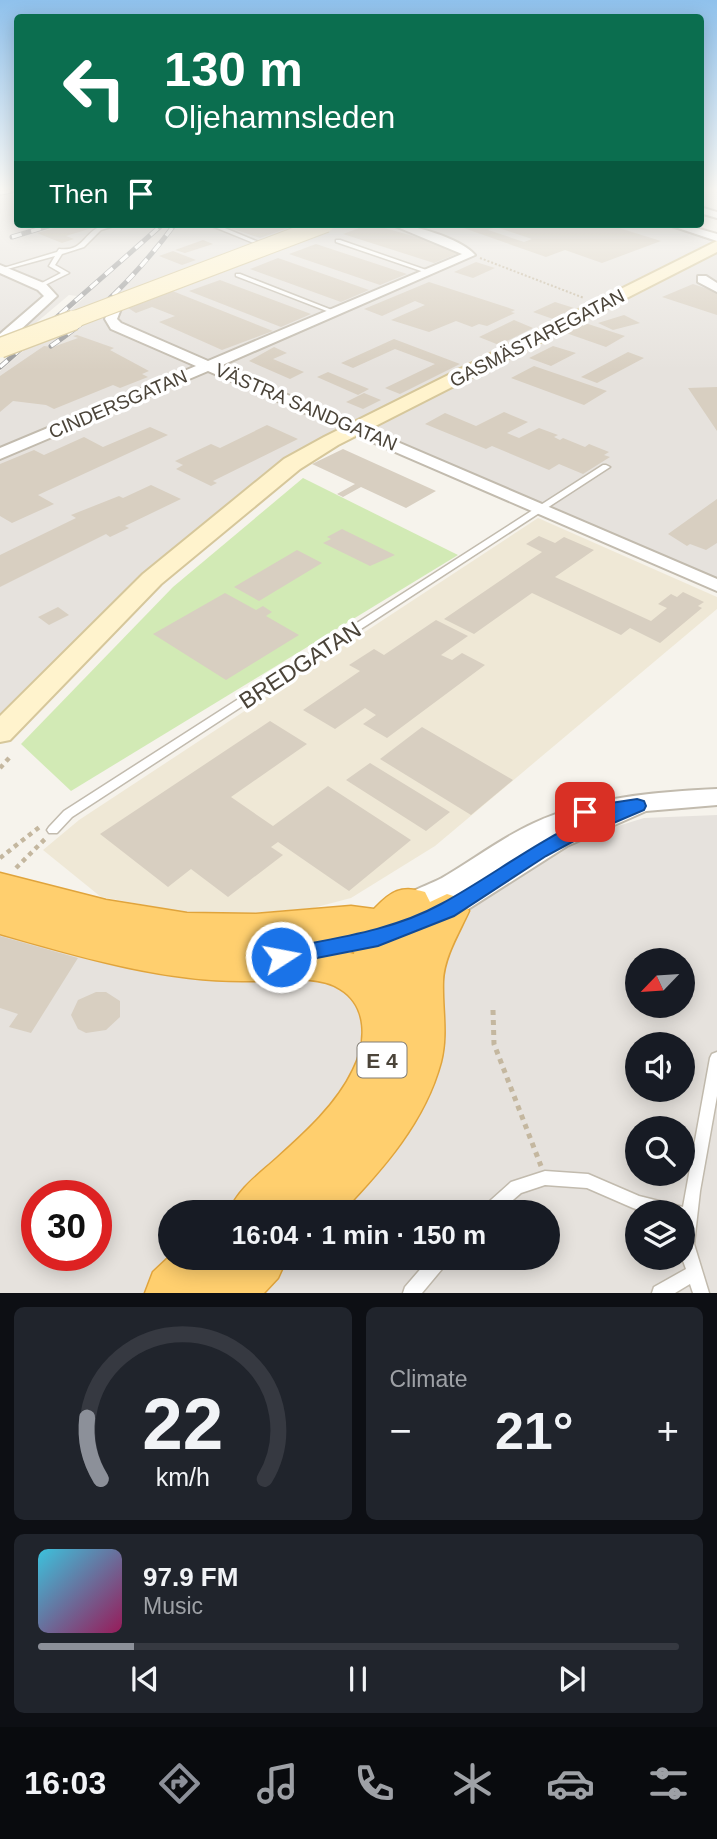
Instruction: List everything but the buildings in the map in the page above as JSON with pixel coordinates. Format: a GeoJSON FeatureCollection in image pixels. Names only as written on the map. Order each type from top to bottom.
{"type":"FeatureCollection","features":[{"type":"Feature","properties":{"kind":"highway"},"geometry":{"type":"LineString","coordinates":[[7,880],[82,911],[154,925],[211,932],[269,932],[392,923]]}},
{"type":"Feature","properties":{"kind":"highway"},"geometry":{"type":"LineString","coordinates":[[0,917],[111,946],[218,962],[321,964],[399,987]]}},
{"type":"Feature","properties":{"kind":"highway","name":"E 4"},"geometry":{"type":"LineString","coordinates":[[269,1200],[337,1134],[369,1092],[382,1061],[388,1034],[384,1007],[399,987],[410,952],[392,923]]}},
{"type":"Feature","properties":{"kind":"highway","name":"E 4"},"geometry":{"type":"LineString","coordinates":[[316,1200],[383,1130],[404,1098],[420,1051],[423,1030],[399,987]]}},
{"type":"Feature","properties":{"kind":"highway"},"geometry":{"type":"LineString","coordinates":[[174,1293],[197,1270]]}},
{"type":"Feature","properties":{"kind":"highway"},"geometry":{"type":"LineString","coordinates":[[223,1293],[246,1270]]}},
{"type":"Feature","properties":{"kind":"main road"},"geometry":{"type":"LineString","coordinates":[[0,341],[244,249]]}},
{"type":"Feature","properties":{"kind":"main road","name":"GASMÄSTAREGATAN"},"geometry":{"type":"LineString","coordinates":[[625,293],[710,249]]}},
{"type":"Feature","properties":{"kind":"street","name":"VÄSTRA SANDGATAN"},"geometry":{"type":"LineString","coordinates":[[251,249],[130,295],[116,303],[111,319],[116,326],[717,586]]}},
{"type":"Feature","properties":{"kind":"street"},"geometry":{"type":"LineString","coordinates":[[0,348],[259,249]]}},
{"type":"Feature","properties":{"kind":"street"},"geometry":{"type":"LineString","coordinates":[[464,249],[469,254]]}},
{"type":"Feature","properties":{"kind":"street","name":"CINDERSGATAN"},"geometry":{"type":"LineString","coordinates":[[0,454],[469,254]]}},
{"type":"Feature","properties":{"kind":"street"},"geometry":{"type":"LineString","coordinates":[[0,341],[50,298],[48,290],[1,269]]}},
{"type":"Feature","properties":{"kind":"street"},"geometry":{"type":"LineString","coordinates":[[702,279],[717,288]]}},
{"type":"Feature","properties":{"kind":"street","name":"GASMÄSTAREGATAN"},"geometry":{"type":"LineString","coordinates":[[357,429],[597,302],[625,293]]}},
{"type":"Feature","properties":{"kind":"street"},"geometry":{"type":"LineString","coordinates":[[0,333],[15,328]]}},
{"type":"Feature","properties":{"kind":"street"},"geometry":{"type":"LineString","coordinates":[[0,733],[126,605],[188,549],[292,464],[357,429]]}},
{"type":"Feature","properties":{"kind":"street"},"geometry":{"type":"LineString","coordinates":[[392,923],[543,828],[585,812],[686,798],[717,797]]}},
{"type":"Feature","properties":{"kind":"street"},"geometry":{"type":"LineString","coordinates":[[255,962],[392,923],[637,806]]}},
{"type":"Feature","properties":{"kind":"lane"},"geometry":{"type":"LineString","coordinates":[[1,269],[64,249]]}},
{"type":"Feature","properties":{"kind":"lane"},"geometry":{"type":"LineString","coordinates":[[362,249],[429,272]]}},
{"type":"Feature","properties":{"kind":"lane"},"geometry":{"type":"LineString","coordinates":[[39,286],[66,273],[52,266],[61,250]]}},
{"type":"Feature","properties":{"kind":"lane"},"geometry":{"type":"LineString","coordinates":[[238,275],[334,312]]}},
{"type":"Feature","properties":{"kind":"lane","name":"BREDGATAN"},"geometry":{"type":"LineString","coordinates":[[57,826],[79,807],[541,510],[552,499],[606,467]]}},
{"type":"Feature","properties":{"kind":"lane"},"geometry":{"type":"LineString","coordinates":[[687,1200],[717,1058]]}},
{"type":"Feature","properties":{"kind":"lane"},"geometry":{"type":"LineString","coordinates":[[502,1200],[516,1187],[545,1178],[588,1181],[631,1200]]}},
{"type":"Feature","properties":{"kind":"lane"},"geometry":{"type":"LineString","coordinates":[[411,1293],[430,1270]]}},
{"type":"Feature","properties":{"kind":"lane"},"geometry":{"type":"LineString","coordinates":[[660,1293],[695,1272],[701,1293]]}},
{"type":"Feature","properties":{"kind":"path"},"geometry":{"type":"LineString","coordinates":[[469,254],[597,302]]}},
{"type":"Feature","properties":{"kind":"path"},"geometry":{"type":"LineString","coordinates":[[0,768],[9,759]]}},
{"type":"Feature","properties":{"kind":"path"},"geometry":{"type":"LineString","coordinates":[[0,858],[37,828],[57,826]]}},
{"type":"Feature","properties":{"kind":"path"},"geometry":{"type":"LineString","coordinates":[[7,880],[57,826]]}},
{"type":"Feature","properties":{"kind":"path"},"geometry":{"type":"LineString","coordinates":[[493,1010],[494,1044],[545,1178]]}},
{"type":"Feature","properties":{"kind":"shaded area"},"geometry":{"type":"Polygon","coordinates":[[[0,249],[717,249],[717,583],[356,427],[306,452],[0,725],[0,371],[85,297],[69,295],[31,327],[0,338],[0,249]]]}},
{"type":"Feature","properties":{"kind":"shaded area"},"geometry":{"type":"Polygon","coordinates":[[[538,518],[717,597],[717,609],[435,846],[351,898],[313,908],[231,915],[178,911],[101,897],[43,850],[79,820],[538,518]]]}},
{"type":"Feature","properties":{"kind":"shaded area"},"geometry":{"type":"Polygon","coordinates":[[[717,815],[717,1293],[257,1293],[279,1270],[560,1270],[560,1200],[339,1200],[435,971],[452,920],[480,897],[582,837],[644,818],[717,815]]]}},
{"type":"Feature","properties":{"kind":"shaded area"},"geometry":{"type":"Polygon","coordinates":[[[0,926],[332,982],[358,1003],[369,1035],[343,1105],[246,1200],[158,1200],[158,1270],[163,1270],[150,1293],[0,1293],[0,926]]]}},
{"type":"Feature","properties":{"kind":"green space"},"geometry":{"type":"Polygon","coordinates":[[[303,478],[458,555],[71,791],[21,744],[173,587],[303,478]]]}},
{"type":"Feature","properties":{"kind":"railway"},"geometry":{"type":"LineString","coordinates":[[0,367],[134,249]]}},
{"type":"Feature","properties":{"kind":"railway"},"geometry":{"type":"LineString","coordinates":[[51,346],[86,320],[155,249]]}},
{"type":"Feature","properties":{"kind":"route"},"geometry":{"type":"LineString","coordinates":[[281,957],[378,938],[447,911],[539,851],[576,831],[637,806],[585,812]]}}]}
